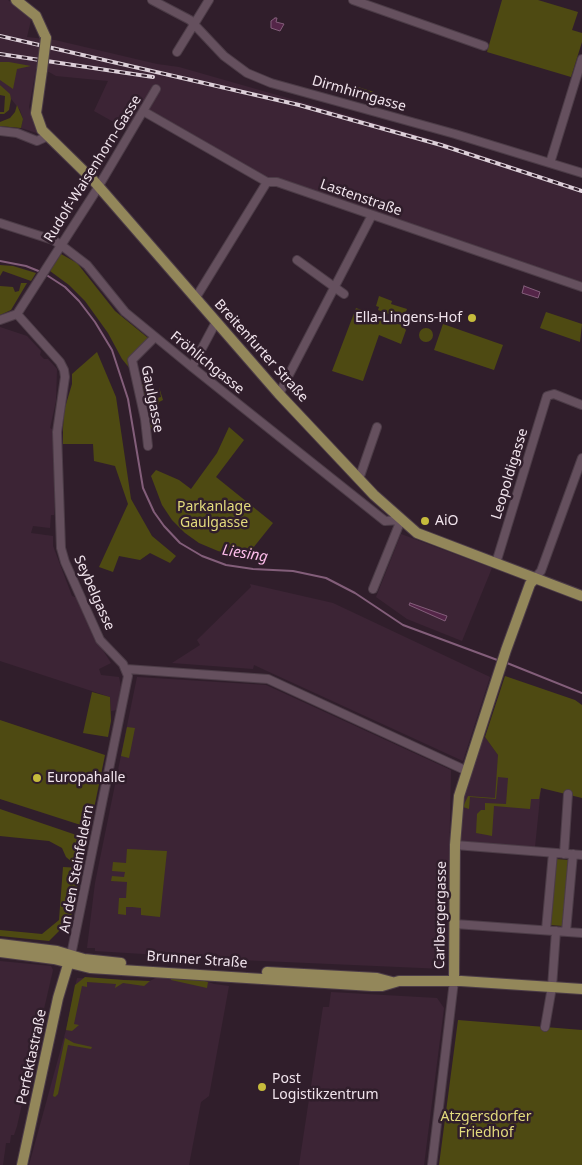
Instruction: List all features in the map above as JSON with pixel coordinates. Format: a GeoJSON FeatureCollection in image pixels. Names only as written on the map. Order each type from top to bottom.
{"type":"FeatureCollection","features":[{"type":"Feature","properties":{"kind":"main road","name":"Breitenfurter Straße"},"geometry":{"type":"LineString","coordinates":[[16,0],[36,16],[46,38],[37,101],[48,136],[80,169],[82,175],[96,186],[279,394],[359,479],[401,520],[415,529],[582,596]]}},
{"type":"Feature","properties":{"kind":"main road","name":"Carlbergergasse"},"geometry":{"type":"LineString","coordinates":[[454,981],[455,845],[459,796],[499,671],[530,584],[535,578]]}},
{"type":"Feature","properties":{"kind":"main road","name":"Brunner Straße"},"geometry":{"type":"LineString","coordinates":[[0,944],[44,949],[70,959]]}},
{"type":"Feature","properties":{"kind":"main road","name":"Brunner Straße"},"geometry":{"type":"LineString","coordinates":[[0,952],[54,959],[377,978],[393,982],[454,981],[582,989]]}},
{"type":"Feature","properties":{"kind":"main road","name":"Perfektastraße"},"geometry":{"type":"LineString","coordinates":[[22,1165],[58,998],[70,959]]}},
{"type":"Feature","properties":{"kind":"street","name":"Dirmhirngasse"},"geometry":{"type":"LineString","coordinates":[[152,0],[195,24],[224,56],[247,73],[271,82],[582,173]]}},
{"type":"Feature","properties":{"kind":"street"},"geometry":{"type":"LineString","coordinates":[[178,52],[209,0]]}},
{"type":"Feature","properties":{"kind":"street"},"geometry":{"type":"LineString","coordinates":[[356,0],[484,46]]}},
{"type":"Feature","properties":{"kind":"street"},"geometry":{"type":"LineString","coordinates":[[550,163],[582,59]]}},
{"type":"Feature","properties":{"kind":"street","name":"Rudolf-Waisenhorn-Gasse"},"geometry":{"type":"LineString","coordinates":[[17,314],[156,89]]}},
{"type":"Feature","properties":{"kind":"street","name":"Lastenstraße"},"geometry":{"type":"LineString","coordinates":[[143,111],[267,182],[277,182],[582,287]]}},
{"type":"Feature","properties":{"kind":"street"},"geometry":{"type":"LineString","coordinates":[[0,131],[17,133],[37,141],[48,136]]}},
{"type":"Feature","properties":{"kind":"street"},"geometry":{"type":"LineString","coordinates":[[195,299],[267,182]]}},
{"type":"Feature","properties":{"kind":"street"},"geometry":{"type":"LineString","coordinates":[[279,394],[372,215]]}},
{"type":"Feature","properties":{"kind":"street","name":"Fröhlichgasse"},"geometry":{"type":"LineString","coordinates":[[0,222],[17,230],[53,240],[61,245],[87,265],[125,312],[192,368],[385,521],[401,520]]}},
{"type":"Feature","properties":{"kind":"street"},"geometry":{"type":"LineString","coordinates":[[297,260],[344,294]]}},
{"type":"Feature","properties":{"kind":"street"},"geometry":{"type":"LineString","coordinates":[[0,320],[17,314]]}},
{"type":"Feature","properties":{"kind":"street","name":"Seybelgasse"},"geometry":{"type":"LineString","coordinates":[[17,314],[60,362],[64,370],[65,377],[56,432],[61,548],[65,562],[100,640],[126,669]]}},
{"type":"Feature","properties":{"kind":"street"},"geometry":{"type":"LineString","coordinates":[[192,368],[216,322]]}},
{"type":"Feature","properties":{"kind":"street","name":"Gaulgasse"},"geometry":{"type":"LineString","coordinates":[[148,446],[144,412],[132,360],[155,337]]}},
{"type":"Feature","properties":{"kind":"street","name":"Leopoldigasse"},"geometry":{"type":"LineString","coordinates":[[496,563],[549,393],[581,405]]}},
{"type":"Feature","properties":{"kind":"street"},"geometry":{"type":"LineString","coordinates":[[359,479],[377,427]]}},
{"type":"Feature","properties":{"kind":"street"},"geometry":{"type":"LineString","coordinates":[[535,578],[542,567],[582,458]]}},
{"type":"Feature","properties":{"kind":"street"},"geometry":{"type":"LineString","coordinates":[[373,589],[401,520]]}},
{"type":"Feature","properties":{"kind":"street"},"geometry":{"type":"LineString","coordinates":[[126,669],[268,679],[467,771]]}},
{"type":"Feature","properties":{"kind":"street","name":"An den Steinfeldern"},"geometry":{"type":"LineString","coordinates":[[70,959],[128,676],[126,669]]}},
{"type":"Feature","properties":{"kind":"street"},"geometry":{"type":"LineString","coordinates":[[564,854],[568,794]]}},
{"type":"Feature","properties":{"kind":"street"},"geometry":{"type":"LineString","coordinates":[[455,845],[582,855]]}},
{"type":"Feature","properties":{"kind":"street"},"geometry":{"type":"LineString","coordinates":[[546,930],[554,853]]}},
{"type":"Feature","properties":{"kind":"street"},"geometry":{"type":"LineString","coordinates":[[566,932],[573,854]]}},
{"type":"Feature","properties":{"kind":"street"},"geometry":{"type":"LineString","coordinates":[[454,924],[582,933]]}},
{"type":"Feature","properties":{"kind":"street"},"geometry":{"type":"LineString","coordinates":[[545,1027],[552,987],[556,931]]}},
{"type":"Feature","properties":{"kind":"street","name":"Carlbergergasse"},"geometry":{"type":"LineString","coordinates":[[432,1165],[454,981]]}},
{"type":"Feature","properties":{"kind":"shaded area"},"geometry":{"type":"Polygon","coordinates":[[[0,0],[8,0],[29,16],[31,20],[27,37],[55,40],[157,64],[179,67],[445,143],[582,189],[582,286],[266,181],[143,112],[129,134],[126,129],[94,111],[108,81],[56,76],[36,69],[29,107],[37,133],[21,128],[23,119],[20,110],[0,85],[0,0]]]}},
{"type":"Feature","properties":{"kind":"shaded area"},"geometry":{"type":"Polygon","coordinates":[[[277,18],[276,22],[284,24],[280,31],[271,28],[271,21],[277,18]]]}},
{"type":"Feature","properties":{"kind":"shaded area"},"geometry":{"type":"Polygon","coordinates":[[[524,286],[540,292],[538,298],[522,293],[524,286]]]}},
{"type":"Feature","properties":{"kind":"shaded area"},"geometry":{"type":"Polygon","coordinates":[[[0,327],[27,336],[41,351],[40,355],[44,359],[48,359],[57,369],[56,401],[50,428],[57,432],[54,515],[51,515],[50,528],[33,526],[31,533],[53,536],[53,546],[72,596],[78,598],[94,636],[111,663],[99,669],[101,675],[119,677],[121,687],[117,710],[111,711],[110,697],[0,661],[0,327]]]}},
{"type":"Feature","properties":{"kind":"shaded area"},"geometry":{"type":"Polygon","coordinates":[[[401,534],[492,568],[462,641],[407,619],[376,597],[401,534]]]}},
{"type":"Feature","properties":{"kind":"shaded area"},"geometry":{"type":"Polygon","coordinates":[[[250,584],[333,603],[490,677],[463,761],[254,665],[253,669],[172,663],[200,645],[197,640],[251,587],[250,584]]]}},
{"type":"Feature","properties":{"kind":"shaded area"},"geometry":{"type":"Polygon","coordinates":[[[410,603],[447,616],[445,621],[409,605],[410,603]]]}},
{"type":"Feature","properties":{"kind":"shaded area"},"geometry":{"type":"Polygon","coordinates":[[[137,677],[266,685],[451,770],[447,957],[444,957],[444,969],[240,960],[95,951],[95,948],[87,948],[95,883],[137,677]]]}},
{"type":"Feature","properties":{"kind":"shaded area"},"geometry":{"type":"Polygon","coordinates":[[[485,737],[498,755],[541,788],[535,847],[531,851],[455,845],[457,812],[474,749],[485,737]]]}},
{"type":"Feature","properties":{"kind":"shaded area"},"geometry":{"type":"Polygon","coordinates":[[[0,961],[51,966],[53,970],[17,1126],[14,1135],[11,1135],[10,1143],[6,1143],[3,1165],[0,1165],[0,961]]]}},
{"type":"Feature","properties":{"kind":"shaded area"},"geometry":{"type":"Polygon","coordinates":[[[159,976],[196,978],[214,984],[229,986],[209,1096],[201,1102],[189,1165],[29,1165],[66,1030],[77,978],[150,981],[159,976]]]}},
{"type":"Feature","properties":{"kind":"shaded area"},"geometry":{"type":"Polygon","coordinates":[[[331,992],[437,998],[444,1008],[424,1165],[299,1165],[323,1007],[329,1007],[331,992]]]}},
{"type":"Feature","properties":{"kind":"green space"},"geometry":{"type":"Polygon","coordinates":[[[502,0],[538,0],[578,12],[572,30],[582,33],[582,42],[571,77],[487,52],[502,0]]]}},
{"type":"Feature","properties":{"kind":"green space"},"geometry":{"type":"Polygon","coordinates":[[[0,62],[31,66],[17,69],[13,89],[0,80],[0,62]]]}},
{"type":"Feature","properties":{"kind":"green space"},"geometry":{"type":"Polygon","coordinates":[[[0,85],[10,94],[11,99],[9,110],[4,114],[0,114],[0,112],[4,112],[5,96],[0,95],[0,85]]]}},
{"type":"Feature","properties":{"kind":"green space"},"geometry":{"type":"Polygon","coordinates":[[[358,87],[374,92],[371,103],[355,98],[358,87]]]}},
{"type":"Feature","properties":{"kind":"green space"},"geometry":{"type":"Polygon","coordinates":[[[17,105],[23,119],[21,128],[0,126],[0,122],[10,118],[15,112],[17,105]]]}},
{"type":"Feature","properties":{"kind":"green space"},"geometry":{"type":"Polygon","coordinates":[[[61,254],[77,263],[115,311],[148,338],[129,358],[131,370],[85,301],[69,285],[50,271],[61,254]]]}},
{"type":"Feature","properties":{"kind":"green space"},"geometry":{"type":"Polygon","coordinates":[[[0,265],[13,266],[36,273],[31,281],[3,271],[0,276],[0,265]]]}},
{"type":"Feature","properties":{"kind":"green space"},"geometry":{"type":"Polygon","coordinates":[[[21,283],[27,283],[11,310],[0,315],[0,286],[13,287],[15,292],[19,291],[21,283]]]}},
{"type":"Feature","properties":{"kind":"green space"},"geometry":{"type":"Polygon","coordinates":[[[379,296],[392,301],[391,304],[407,309],[403,319],[378,310],[379,307],[376,306],[379,296]]]}},
{"type":"Feature","properties":{"kind":"green space"},"geometry":{"type":"Polygon","coordinates":[[[356,308],[401,324],[406,330],[401,344],[379,335],[363,381],[332,371],[356,308]]]}},
{"type":"Feature","properties":{"kind":"green space"},"geometry":{"type":"Polygon","coordinates":[[[546,312],[582,324],[580,342],[540,328],[546,312]]]}},
{"type":"Feature","properties":{"kind":"green space"},"geometry":{"type":"Polygon","coordinates":[[[443,324],[503,345],[494,370],[434,350],[443,324]]]}},
{"type":"Feature","properties":{"kind":"green space"},"geometry":{"type":"Polygon","coordinates":[[[426,328],[431,330],[433,335],[431,340],[426,342],[421,340],[419,335],[421,330],[426,328]]]}},
{"type":"Feature","properties":{"kind":"green space"},"geometry":{"type":"Polygon","coordinates":[[[97,352],[116,397],[131,499],[152,536],[176,556],[170,563],[150,553],[140,560],[119,556],[113,572],[99,567],[128,504],[115,466],[94,461],[93,444],[63,444],[64,411],[72,384],[72,374],[97,352]]]}},
{"type":"Feature","properties":{"kind":"green space"},"geometry":{"type":"Polygon","coordinates":[[[144,384],[150,400],[161,397],[159,387],[163,400],[159,402],[159,429],[151,429],[142,385],[144,384]]]}},
{"type":"Feature","properties":{"kind":"green space","name":"Parkanlage Gaulgasse"},"geometry":{"type":"Polygon","coordinates":[[[229,427],[244,440],[216,477],[273,523],[245,558],[218,551],[199,543],[185,533],[172,520],[162,505],[151,476],[156,470],[179,480],[191,489],[217,453],[229,427]]]}},
{"type":"Feature","properties":{"kind":"green space"},"geometry":{"type":"Polygon","coordinates":[[[505,676],[575,700],[582,705],[582,798],[541,788],[539,799],[531,799],[530,809],[494,806],[492,836],[476,833],[477,814],[481,810],[485,810],[485,803],[506,804],[508,778],[498,777],[496,799],[470,797],[469,809],[463,807],[468,796],[495,798],[498,755],[485,737],[505,676]]]}},
{"type":"Feature","properties":{"kind":"green space"},"geometry":{"type":"Polygon","coordinates":[[[92,692],[110,697],[111,721],[108,737],[83,733],[92,692]]]}},
{"type":"Feature","properties":{"kind":"green space","name":"Europahalle"},"geometry":{"type":"Polygon","coordinates":[[[0,720],[105,755],[90,828],[0,799],[0,720]]]}},
{"type":"Feature","properties":{"kind":"green space"},"geometry":{"type":"Polygon","coordinates":[[[127,727],[135,728],[129,758],[121,756],[127,727]]]}},
{"type":"Feature","properties":{"kind":"green space"},"geometry":{"type":"Polygon","coordinates":[[[0,809],[88,839],[83,863],[72,862],[66,857],[62,848],[49,841],[0,836],[0,809]]]}},
{"type":"Feature","properties":{"kind":"green space"},"geometry":{"type":"Polygon","coordinates":[[[127,849],[167,851],[160,917],[141,915],[141,908],[132,907],[126,907],[126,915],[118,914],[119,898],[126,898],[127,882],[111,881],[112,876],[124,877],[125,872],[112,871],[113,862],[126,863],[127,849]]]}},
{"type":"Feature","properties":{"kind":"green space"},"geometry":{"type":"Polygon","coordinates":[[[556,859],[569,860],[563,926],[550,925],[556,859]]]}},
{"type":"Feature","properties":{"kind":"green space"},"geometry":{"type":"Polygon","coordinates":[[[63,867],[81,868],[68,931],[60,930],[49,941],[0,936],[0,930],[42,934],[59,920],[63,867]]]}},
{"type":"Feature","properties":{"kind":"green space"},"geometry":{"type":"Polygon","coordinates":[[[171,976],[208,982],[207,988],[171,980],[171,976]]]}},
{"type":"Feature","properties":{"kind":"green space"},"geometry":{"type":"Polygon","coordinates":[[[85,977],[150,981],[144,986],[123,983],[115,988],[116,984],[87,982],[87,987],[82,986],[74,1024],[79,1025],[72,1031],[66,1030],[75,985],[85,977]]]}},
{"type":"Feature","properties":{"kind":"green space","name":"Atzgersdorfer Friedhof"},"geometry":{"type":"Polygon","coordinates":[[[458,1020],[582,1030],[582,1165],[439,1165],[458,1020]]]}},
{"type":"Feature","properties":{"kind":"green space"},"geometry":{"type":"Polygon","coordinates":[[[65,1038],[74,1043],[92,1047],[91,1049],[68,1045],[58,1094],[55,1097],[53,1096],[65,1038]]]}},
{"type":"Feature","properties":{"kind":"waterway","name":"Liesing"},"geometry":{"type":"LineString","coordinates":[[0,261],[26,266],[41,272]]}},
{"type":"Feature","properties":{"kind":"waterway","name":"Liesing"},"geometry":{"type":"LineString","coordinates":[[45,274],[65,287],[79,301],[95,322],[112,350],[128,399],[143,488],[154,512],[180,543],[202,556],[226,565],[253,569],[293,571],[326,578],[355,593],[403,625],[500,661]]}},
{"type":"Feature","properties":{"kind":"waterway","name":"Liesing"},"geometry":{"type":"LineString","coordinates":[[507,663],[582,693]]}},
{"type":"Feature","properties":{"kind":"railway"},"geometry":{"type":"LineString","coordinates":[[0,36],[299,105],[441,145],[582,191]]}},
{"type":"Feature","properties":{"kind":"railway"},"geometry":{"type":"LineString","coordinates":[[0,54],[153,77]]}},
{"type":"Feature","properties":{"kind":"place","name":"Ella-Lingens-Hof"},"geometry":{"type":"Point","coordinates":[472,318]}},
{"type":"Feature","properties":{"kind":"place","name":"AiO"},"geometry":{"type":"Point","coordinates":[425,521]}},
{"type":"Feature","properties":{"kind":"place","name":"Europahalle"},"geometry":{"type":"Point","coordinates":[37,778]}},
{"type":"Feature","properties":{"kind":"place","name":"Post Logistikzentrum"},"geometry":{"type":"Point","coordinates":[262,1087]}}]}
